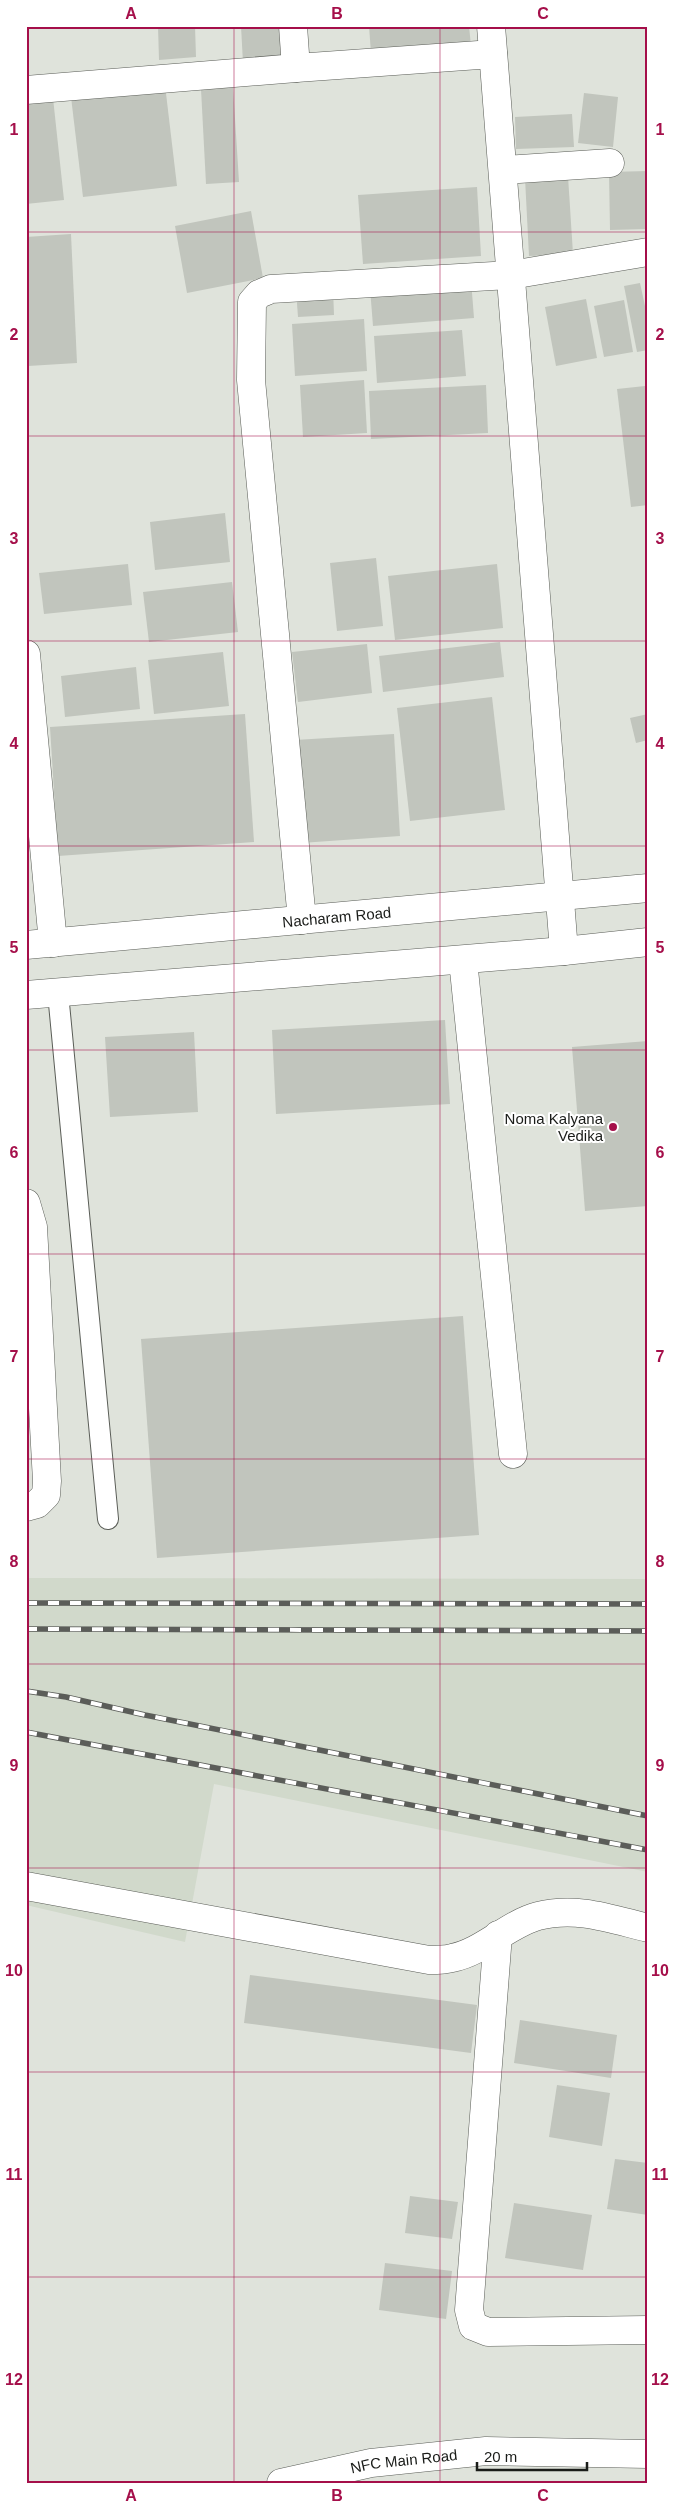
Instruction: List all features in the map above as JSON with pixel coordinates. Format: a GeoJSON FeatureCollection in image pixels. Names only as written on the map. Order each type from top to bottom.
{"type":"FeatureCollection","features":[{"type":"Feature","properties":{"kind":"street"},"geometry":{"type":"LineString","coordinates":[[293,26],[296,68]]}},
{"type":"Feature","properties":{"kind":"street"},"geometry":{"type":"LineString","coordinates":[[492,26],[558,896],[564,951]]}},
{"type":"Feature","properties":{"kind":"street"},"geometry":{"type":"LineString","coordinates":[[26,90],[493,54]]}},
{"type":"Feature","properties":{"kind":"street"},"geometry":{"type":"LineString","coordinates":[[503,170],[610,163]]}},
{"type":"Feature","properties":{"kind":"street"},"geometry":{"type":"LineString","coordinates":[[302,920],[251,380],[252,302],[259,294],[271,289],[512,275],[648,252]]}},
{"type":"Feature","properties":{"kind":"street"},"geometry":{"type":"LineString","coordinates":[[26,654],[40,944]]}},
{"type":"Feature","properties":{"kind":"street","name":"Nacharam Road"},"geometry":{"type":"LineString","coordinates":[[40,944],[648,888]]}},
{"type":"Feature","properties":{"kind":"street"},"geometry":{"type":"LineString","coordinates":[[26,995],[463,960],[648,942]]}},
{"type":"Feature","properties":{"kind":"street"},"geometry":{"type":"LineString","coordinates":[[463,960],[513,1454]]}},
{"type":"Feature","properties":{"kind":"street"},"geometry":{"type":"LineString","coordinates":[[26,1203],[33,1227],[47,1481],[46,1496],[37,1504],[26,1507]]}},
{"type":"Feature","properties":{"kind":"street"},"geometry":{"type":"LineString","coordinates":[[26,1886],[429,1960],[452,1958],[466,1954],[498,1935],[538,1916],[578,1911],[648,1928]]}},
{"type":"Feature","properties":{"kind":"street"},"geometry":{"type":"LineString","coordinates":[[498,1935],[469,2310],[473,2326],[488,2332],[648,2330]]}},
{"type":"Feature","properties":{"kind":"street","name":"NFC Main Road"},"geometry":{"type":"LineString","coordinates":[[281,2483],[371,2463],[486,2451],[648,2454]]}},
{"type":"Feature","properties":{"kind":"lane"},"geometry":{"type":"LineString","coordinates":[[58,992],[108,1519]]}},
{"type":"Feature","properties":{"kind":"shaded area"},"geometry":{"type":"Polygon","coordinates":[[[26,1578],[648,1579],[648,1872],[214,1784],[185,1942],[26,1905],[26,1578]]]}},
{"type":"Feature","properties":{"kind":"building"},"geometry":{"type":"Polygon","coordinates":[[[158,26],[195,26],[196,57],[159,60],[158,26]]]}},
{"type":"Feature","properties":{"kind":"building"},"geometry":{"type":"Polygon","coordinates":[[[241,26],[284,26],[286,60],[243,63],[241,26]]]}},
{"type":"Feature","properties":{"kind":"building"},"geometry":{"type":"Polygon","coordinates":[[[369,26],[469,26],[471,46],[371,53],[369,26]]]}},
{"type":"Feature","properties":{"kind":"building"},"geometry":{"type":"Polygon","coordinates":[[[165,85],[177,186],[83,197],[71,97],[165,85]]]}},
{"type":"Feature","properties":{"kind":"building"},"geometry":{"type":"Polygon","coordinates":[[[233,87],[239,182],[206,184],[201,89],[233,87]]]}},
{"type":"Feature","properties":{"kind":"building"},"geometry":{"type":"Polygon","coordinates":[[[584,93],[618,97],[613,147],[578,143],[584,93]]]}},
{"type":"Feature","properties":{"kind":"building"},"geometry":{"type":"Polygon","coordinates":[[[53,98],[64,200],[26,204],[26,101],[53,98]]]}},
{"type":"Feature","properties":{"kind":"building"},"geometry":{"type":"Polygon","coordinates":[[[572,114],[574,147],[516,149],[515,117],[572,114]]]}},
{"type":"Feature","properties":{"kind":"building"},"geometry":{"type":"Polygon","coordinates":[[[648,171],[648,229],[610,230],[609,172],[648,171]]]}},
{"type":"Feature","properties":{"kind":"building"},"geometry":{"type":"Polygon","coordinates":[[[568,176],[573,254],[529,256],[525,178],[568,176]]]}},
{"type":"Feature","properties":{"kind":"building"},"geometry":{"type":"Polygon","coordinates":[[[477,187],[481,256],[363,264],[358,195],[477,187]]]}},
{"type":"Feature","properties":{"kind":"building"},"geometry":{"type":"Polygon","coordinates":[[[251,211],[263,278],[187,293],[175,226],[251,211]]]}},
{"type":"Feature","properties":{"kind":"building"},"geometry":{"type":"Polygon","coordinates":[[[71,234],[77,363],[28,366],[26,360],[26,237],[71,234]]]}},
{"type":"Feature","properties":{"kind":"building"},"geometry":{"type":"Polygon","coordinates":[[[471,280],[474,318],[373,326],[370,288],[471,280]]]}},
{"type":"Feature","properties":{"kind":"building"},"geometry":{"type":"Polygon","coordinates":[[[640,283],[648,320],[648,350],[637,352],[624,286],[640,283]]]}},
{"type":"Feature","properties":{"kind":"building"},"geometry":{"type":"Polygon","coordinates":[[[333,288],[334,315],[298,317],[296,290],[333,288]]]}},
{"type":"Feature","properties":{"kind":"building"},"geometry":{"type":"Polygon","coordinates":[[[586,299],[597,358],[556,366],[545,307],[586,299]]]}},
{"type":"Feature","properties":{"kind":"building"},"geometry":{"type":"Polygon","coordinates":[[[624,300],[633,352],[604,357],[594,306],[624,300]]]}},
{"type":"Feature","properties":{"kind":"building"},"geometry":{"type":"Polygon","coordinates":[[[364,319],[367,371],[295,376],[292,324],[364,319]]]}},
{"type":"Feature","properties":{"kind":"building"},"geometry":{"type":"Polygon","coordinates":[[[462,330],[466,376],[377,383],[374,336],[462,330]]]}},
{"type":"Feature","properties":{"kind":"building"},"geometry":{"type":"Polygon","coordinates":[[[364,380],[367,433],[303,437],[300,385],[364,380]]]}},
{"type":"Feature","properties":{"kind":"building"},"geometry":{"type":"Polygon","coordinates":[[[486,385],[488,433],[371,439],[369,391],[486,385]]]}},
{"type":"Feature","properties":{"kind":"building"},"geometry":{"type":"Polygon","coordinates":[[[645,386],[648,410],[648,505],[631,507],[617,389],[645,386]]]}},
{"type":"Feature","properties":{"kind":"building"},"geometry":{"type":"Polygon","coordinates":[[[225,513],[230,562],[155,570],[150,522],[225,513]]]}},
{"type":"Feature","properties":{"kind":"building"},"geometry":{"type":"Polygon","coordinates":[[[376,558],[383,626],[337,631],[330,563],[376,558]]]}},
{"type":"Feature","properties":{"kind":"building"},"geometry":{"type":"Polygon","coordinates":[[[128,564],[132,605],[44,614],[39,573],[128,564]]]}},
{"type":"Feature","properties":{"kind":"building"},"geometry":{"type":"Polygon","coordinates":[[[497,564],[503,628],[395,640],[388,576],[497,564]]]}},
{"type":"Feature","properties":{"kind":"building"},"geometry":{"type":"Polygon","coordinates":[[[232,582],[238,632],[149,642],[143,592],[232,582]]]}},
{"type":"Feature","properties":{"kind":"building"},"geometry":{"type":"Polygon","coordinates":[[[500,642],[504,677],[383,692],[379,656],[500,642]]]}},
{"type":"Feature","properties":{"kind":"building"},"geometry":{"type":"Polygon","coordinates":[[[367,644],[372,693],[298,702],[292,652],[367,644]]]}},
{"type":"Feature","properties":{"kind":"building"},"geometry":{"type":"Polygon","coordinates":[[[223,652],[229,706],[154,714],[148,660],[223,652]]]}},
{"type":"Feature","properties":{"kind":"building"},"geometry":{"type":"Polygon","coordinates":[[[136,667],[140,709],[65,717],[61,676],[136,667]]]}},
{"type":"Feature","properties":{"kind":"building"},"geometry":{"type":"Polygon","coordinates":[[[492,697],[505,810],[410,821],[397,708],[492,697]]]}},
{"type":"Feature","properties":{"kind":"building"},"geometry":{"type":"Polygon","coordinates":[[[245,714],[254,842],[58,856],[50,727],[245,714]]]}},
{"type":"Feature","properties":{"kind":"building"},"geometry":{"type":"Polygon","coordinates":[[[648,714],[648,740],[636,743],[630,718],[648,714]]]}},
{"type":"Feature","properties":{"kind":"building"},"geometry":{"type":"Polygon","coordinates":[[[394,734],[400,836],[301,843],[295,740],[394,734]]]}},
{"type":"Feature","properties":{"kind":"building"},"geometry":{"type":"Polygon","coordinates":[[[445,1020],[450,1104],[276,1114],[272,1030],[445,1020]]]}},
{"type":"Feature","properties":{"kind":"building"},"geometry":{"type":"Polygon","coordinates":[[[194,1032],[198,1112],[110,1117],[105,1037],[194,1032]]]}},
{"type":"Feature","properties":{"kind":"building","name":"Noma Kalyana Vedika"},"geometry":{"type":"Polygon","coordinates":[[[648,1041],[648,1206],[585,1211],[572,1047],[648,1041]]]}},
{"type":"Feature","properties":{"kind":"building"},"geometry":{"type":"Polygon","coordinates":[[[463,1316],[479,1535],[157,1558],[141,1339],[463,1316]]]}},
{"type":"Feature","properties":{"kind":"building"},"geometry":{"type":"Polygon","coordinates":[[[250,1975],[477,2005],[471,2053],[244,2023],[250,1975]]]}},
{"type":"Feature","properties":{"kind":"building"},"geometry":{"type":"Polygon","coordinates":[[[520,2020],[617,2035],[611,2078],[514,2063],[520,2020]]]}},
{"type":"Feature","properties":{"kind":"building"},"geometry":{"type":"Polygon","coordinates":[[[557,2085],[610,2093],[602,2146],[549,2137],[557,2085]]]}},
{"type":"Feature","properties":{"kind":"building"},"geometry":{"type":"Polygon","coordinates":[[[615,2159],[648,2163],[648,2215],[607,2209],[615,2159]]]}},
{"type":"Feature","properties":{"kind":"building"},"geometry":{"type":"Polygon","coordinates":[[[410,2196],[458,2202],[452,2239],[405,2233],[410,2196]]]}},
{"type":"Feature","properties":{"kind":"building"},"geometry":{"type":"Polygon","coordinates":[[[514,2203],[592,2215],[583,2270],[505,2258],[514,2203]]]}},
{"type":"Feature","properties":{"kind":"building"},"geometry":{"type":"Polygon","coordinates":[[[385,2263],[452,2271],[446,2319],[379,2310],[385,2263]]]}},
{"type":"Feature","properties":{"kind":"railway"},"geometry":{"type":"LineString","coordinates":[[26,1603],[648,1604]]}},
{"type":"Feature","properties":{"kind":"railway"},"geometry":{"type":"LineString","coordinates":[[26,1629],[648,1631]]}},
{"type":"Feature","properties":{"kind":"railway"},"geometry":{"type":"LineString","coordinates":[[26,1691],[66,1697],[145,1715],[648,1816]]}},
{"type":"Feature","properties":{"kind":"railway"},"geometry":{"type":"LineString","coordinates":[[26,1732],[648,1850]]}},
{"type":"Feature","properties":{"kind":"place","name":"Noma Kalyana Vedika"},"geometry":{"type":"Point","coordinates":[613,1127]}}]}
